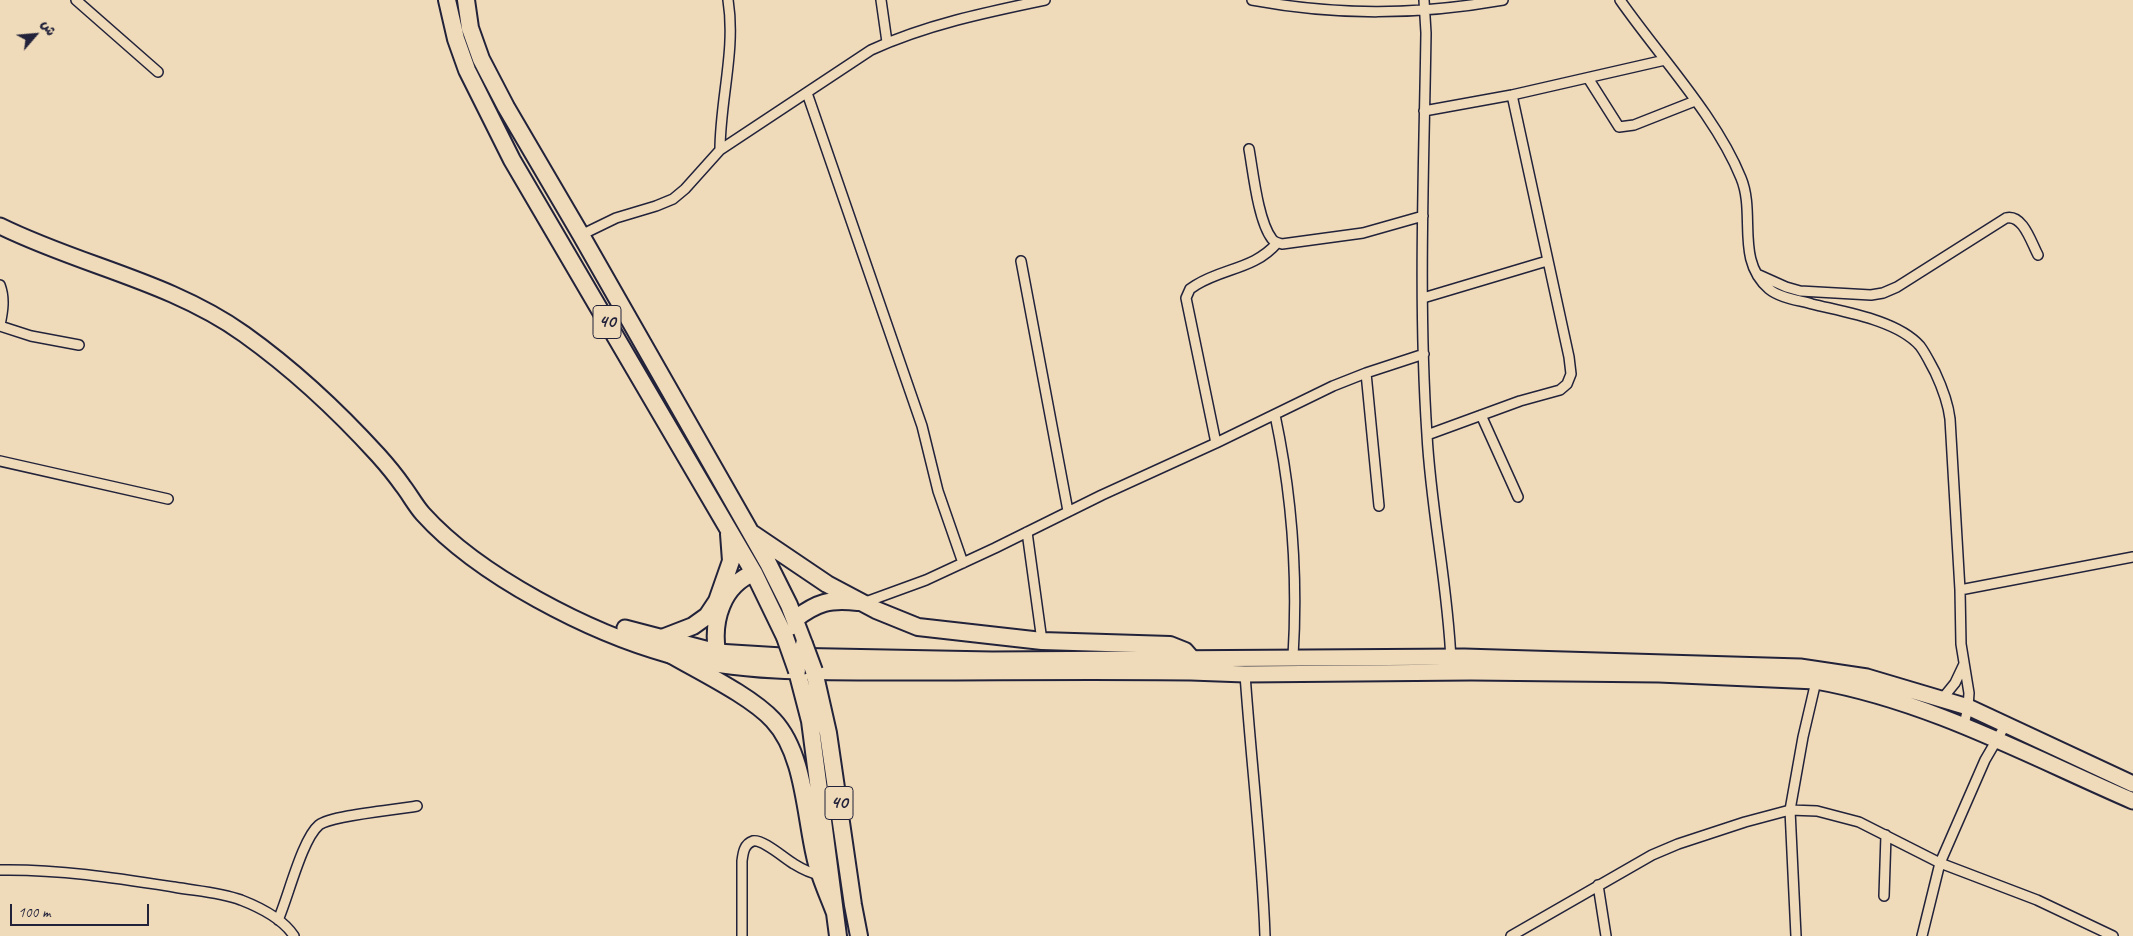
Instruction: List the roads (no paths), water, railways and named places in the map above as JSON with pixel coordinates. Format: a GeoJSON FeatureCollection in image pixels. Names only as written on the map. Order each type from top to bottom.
{"type":"FeatureCollection","features":[{"type":"Feature","properties":{"kind":"highway","name":"40"},"geometry":{"type":"LineString","coordinates":[[447,0],[456,39],[467,70],[512,160],[754,573],[785,637],[797,671],[810,721],[838,936]]}},
{"type":"Feature","properties":{"kind":"highway","name":"40"},"geometry":{"type":"LineString","coordinates":[[466,0],[470,28],[481,59],[531,151],[750,531],[795,619],[814,671],[828,733],[859,936]]}},
{"type":"Feature","properties":{"kind":"highway"},"geometry":{"type":"LineString","coordinates":[[512,160],[531,151]]}},
{"type":"Feature","properties":{"kind":"highway"},"geometry":{"type":"LineString","coordinates":[[662,638],[693,626],[707,616],[717,601],[731,561],[728,529]]}},
{"type":"Feature","properties":{"kind":"highway"},"geometry":{"type":"LineString","coordinates":[[750,531],[827,584],[890,616],[918,627],[1042,641],[1170,645],[1185,651],[1192,666]]}},
{"type":"Feature","properties":{"kind":"highway"},"geometry":{"type":"LineString","coordinates":[[717,652],[714,634],[715,623],[722,605],[738,580],[754,573]]}},
{"type":"Feature","properties":{"kind":"highway"},"geometry":{"type":"LineString","coordinates":[[795,619],[812,606],[823,602],[840,600],[863,603]]}},
{"type":"Feature","properties":{"kind":"highway"},"geometry":{"type":"LineString","coordinates":[[670,654],[749,701],[771,718],[783,731],[796,762],[820,875],[835,913]]}},
{"type":"Feature","properties":{"kind":"main road"},"geometry":{"type":"LineString","coordinates":[[0,226],[18,235],[121,272],[182,297],[243,333],[311,388],[377,454],[403,485],[424,515],[460,548],[489,570],[530,590],[598,628],[670,654],[744,667],[849,672],[1192,666],[1293,657],[1451,658],[1800,667],[1817,676],[1849,688],[1916,706],[1964,725],[2133,801]]}},
{"type":"Feature","properties":{"kind":"main road"},"geometry":{"type":"LineString","coordinates":[[530,590],[630,630],[717,652],[782,656],[1192,666],[1245,674],[1867,676],[1968,707],[2133,784]]}},
{"type":"Feature","properties":{"kind":"street"},"geometry":{"type":"LineString","coordinates":[[76,0],[158,72]]}},
{"type":"Feature","properties":{"kind":"street"},"geometry":{"type":"LineString","coordinates":[[720,150],[722,108],[731,40],[728,0]]}},
{"type":"Feature","properties":{"kind":"street"},"geometry":{"type":"LineString","coordinates":[[882,0],[887,42]]}},
{"type":"Feature","properties":{"kind":"street"},"geometry":{"type":"LineString","coordinates":[[581,235],[616,218],[673,199],[685,189],[720,150],[807,93],[852,60],[887,42],[982,15],[1045,0]]}},
{"type":"Feature","properties":{"kind":"street"},"geometry":{"type":"LineString","coordinates":[[1252,0],[1320,10],[1424,11],[1503,0]]}},
{"type":"Feature","properties":{"kind":"street"},"geometry":{"type":"LineString","coordinates":[[1424,0],[1423,298],[1426,435],[1449,618],[1452,674]]}},
{"type":"Feature","properties":{"kind":"street"},"geometry":{"type":"LineString","coordinates":[[1620,0],[1695,101],[1722,142],[1741,178],[1746,199],[1748,250],[1762,282],[1778,294],[1896,329],[1919,346],[1927,357],[1949,408],[1960,590],[1961,644],[1969,693],[1964,725]]}},
{"type":"Feature","properties":{"kind":"street"},"geometry":{"type":"LineString","coordinates":[[1424,111],[1512,95],[1665,60]]}},
{"type":"Feature","properties":{"kind":"street"},"geometry":{"type":"LineString","coordinates":[[1588,78],[1619,127],[1634,125],[1695,101]]}},
{"type":"Feature","properties":{"kind":"street"},"geometry":{"type":"LineString","coordinates":[[807,93],[922,426],[938,491],[963,563]]}},
{"type":"Feature","properties":{"kind":"street"},"geometry":{"type":"LineString","coordinates":[[1426,435],[1560,390],[1565,386],[1571,374],[1569,356],[1512,95]]}},
{"type":"Feature","properties":{"kind":"street"},"geometry":{"type":"LineString","coordinates":[[1248,149],[1265,224],[1272,240],[1276,243],[1282,244],[1363,233],[1423,216]]}},
{"type":"Feature","properties":{"kind":"street"},"geometry":{"type":"LineString","coordinates":[[1757,274],[1800,291],[1861,296],[1883,293],[1897,287],[2012,216],[2021,223],[2038,255]]}},
{"type":"Feature","properties":{"kind":"street"},"geometry":{"type":"LineString","coordinates":[[1216,443],[1186,298],[1190,289],[1196,284],[1259,260],[1270,252],[1276,243]]}},
{"type":"Feature","properties":{"kind":"street"},"geometry":{"type":"LineString","coordinates":[[1021,261],[1068,511]]}},
{"type":"Feature","properties":{"kind":"street"},"geometry":{"type":"LineString","coordinates":[[1423,298],[1547,261]]}},
{"type":"Feature","properties":{"kind":"street"},"geometry":{"type":"LineString","coordinates":[[0,285],[3,309],[0,325],[31,336],[79,345]]}},
{"type":"Feature","properties":{"kind":"street"},"geometry":{"type":"LineString","coordinates":[[863,603],[926,580],[963,563],[1068,511],[1275,415],[1315,394],[1366,373],[1424,354]]}},
{"type":"Feature","properties":{"kind":"street"},"geometry":{"type":"LineString","coordinates":[[1366,373],[1379,506]]}},
{"type":"Feature","properties":{"kind":"street"},"geometry":{"type":"LineString","coordinates":[[1275,415],[1281,442],[1294,544],[1296,607],[1293,657]]}},
{"type":"Feature","properties":{"kind":"street"},"geometry":{"type":"LineString","coordinates":[[1482,415],[1518,497]]}},
{"type":"Feature","properties":{"kind":"street"},"geometry":{"type":"LineString","coordinates":[[0,461],[168,499]]}},
{"type":"Feature","properties":{"kind":"street"},"geometry":{"type":"LineString","coordinates":[[1027,532],[1042,641]]}},
{"type":"Feature","properties":{"kind":"street"},"geometry":{"type":"LineString","coordinates":[[1960,590],[2133,557]]}},
{"type":"Feature","properties":{"kind":"street"},"geometry":{"type":"LineString","coordinates":[[1942,699],[1955,683],[1964,664]]}},
{"type":"Feature","properties":{"kind":"street"},"geometry":{"type":"LineString","coordinates":[[1245,674],[1265,936]]}},
{"type":"Feature","properties":{"kind":"street"},"geometry":{"type":"LineString","coordinates":[[1796,936],[1790,810],[1817,676]]}},
{"type":"Feature","properties":{"kind":"street"},"geometry":{"type":"LineString","coordinates":[[1922,936],[1940,863],[1985,760],[2006,724]]}},
{"type":"Feature","properties":{"kind":"street"},"geometry":{"type":"LineString","coordinates":[[278,920],[303,853],[320,825],[334,818],[417,806]]}},
{"type":"Feature","properties":{"kind":"street"},"geometry":{"type":"LineString","coordinates":[[1511,936],[1652,855],[1678,844],[1745,822],[1790,810],[1816,811],[1859,822],[1940,863],[2045,904],[2113,936]]}},
{"type":"Feature","properties":{"kind":"street"},"geometry":{"type":"LineString","coordinates":[[1884,896],[1886,835]]}},
{"type":"Feature","properties":{"kind":"street"},"geometry":{"type":"LineString","coordinates":[[742,936],[742,861],[744,849],[748,844],[754,841],[760,842],[793,864],[820,875]]}},
{"type":"Feature","properties":{"kind":"street"},"geometry":{"type":"LineString","coordinates":[[0,870],[53,870],[83,873],[208,892],[241,900],[278,920],[294,936]]}},
{"type":"Feature","properties":{"kind":"street"},"geometry":{"type":"LineString","coordinates":[[1598,885],[1606,936]]}}]}
